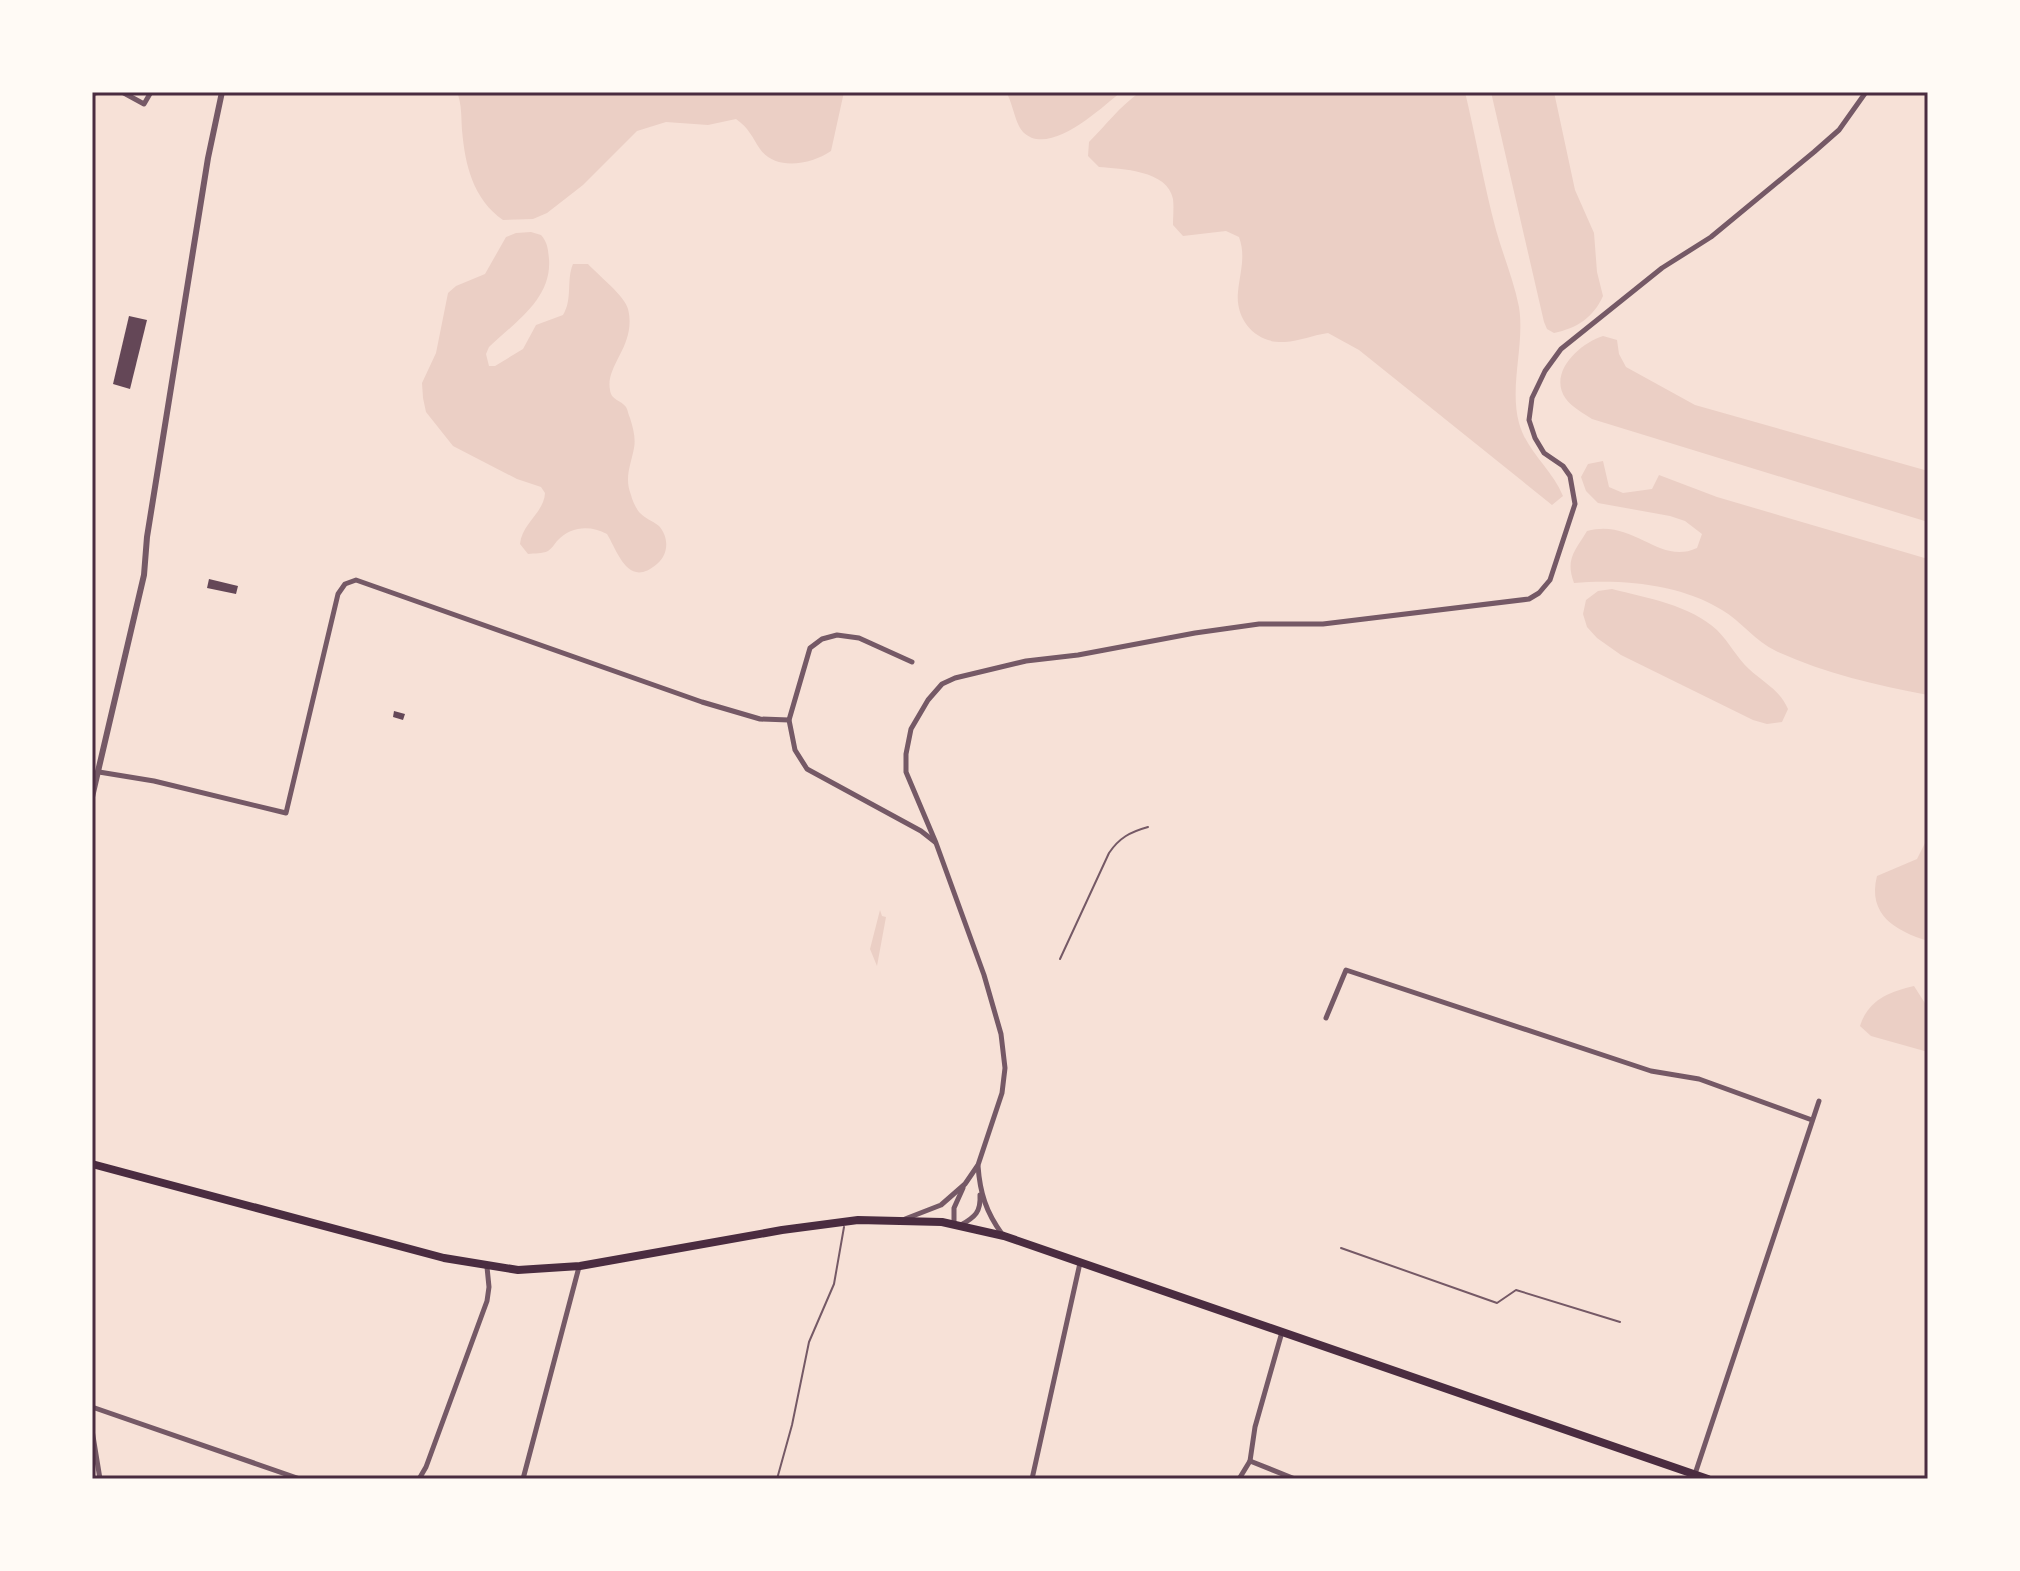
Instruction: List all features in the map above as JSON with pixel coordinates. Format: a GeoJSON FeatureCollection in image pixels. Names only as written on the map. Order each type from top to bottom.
{"type":"FeatureCollection","features":[{"type":"Feature","properties":{"kind":"highway"},"geometry":{"type":"LineString","coordinates":[[92,1164],[430,1255],[487,1267],[532,1271],[580,1266],[845,1222],[905,1219],[958,1224],[1004,1236],[1694,1477],[1708,1479]]}},
{"type":"Feature","properties":{"kind":"street"},"geometry":{"type":"LineString","coordinates":[[92,97],[94,93],[101,92]]}},
{"type":"Feature","properties":{"kind":"street"},"geometry":{"type":"LineString","coordinates":[[122,92],[144,104],[151,92]]}},
{"type":"Feature","properties":{"kind":"street"},"geometry":{"type":"LineString","coordinates":[[92,797],[144,575],[184,304],[222,92]]}},
{"type":"Feature","properties":{"kind":"street"},"geometry":{"type":"LineString","coordinates":[[978,1165],[981,1208],[973,1218],[958,1224],[954,1208],[978,1165],[1002,1093],[1004,1052],[988,989],[936,843],[906,772],[911,729],[928,700],[942,684],[955,678],[1026,661],[1259,624],[1323,624],[1529,599],[1539,593],[1550,580],[1575,504],[1575,490],[1570,476],[1563,466],[1544,453],[1529,420],[1532,398],[1545,371],[1561,349],[1662,268],[1711,237],[1814,152],[1839,130],[1866,92]]}},
{"type":"Feature","properties":{"kind":"street"},"geometry":{"type":"LineString","coordinates":[[99,772],[154,781],[286,813],[338,594],[345,584],[356,580],[702,702],[760,719],[789,720]]}},
{"type":"Feature","properties":{"kind":"street"},"geometry":{"type":"LineString","coordinates":[[912,662],[859,638],[837,635],[822,639],[810,648],[789,720],[795,750],[807,769],[921,831],[936,843]]}},
{"type":"Feature","properties":{"kind":"street"},"geometry":{"type":"LineString","coordinates":[[1326,1018],[1346,970],[1640,1068],[1699,1079],[1812,1120]]}},
{"type":"Feature","properties":{"kind":"street"},"geometry":{"type":"LineString","coordinates":[[1694,1477],[1819,1101]]}},
{"type":"Feature","properties":{"kind":"street"},"geometry":{"type":"LineString","coordinates":[[905,1219],[941,1205],[965,1184]]}},
{"type":"Feature","properties":{"kind":"street"},"geometry":{"type":"LineString","coordinates":[[980,1191],[990,1217],[1004,1236]]}},
{"type":"Feature","properties":{"kind":"street"},"geometry":{"type":"LineString","coordinates":[[1032,1479],[1080,1263]]}},
{"type":"Feature","properties":{"kind":"street"},"geometry":{"type":"LineString","coordinates":[[523,1479],[580,1266]]}},
{"type":"Feature","properties":{"kind":"street"},"geometry":{"type":"LineString","coordinates":[[419,1479],[487,1301],[487,1267]]}},
{"type":"Feature","properties":{"kind":"street"},"geometry":{"type":"LineString","coordinates":[[1239,1479],[1250,1461],[1255,1427],[1282,1332]]}},
{"type":"Feature","properties":{"kind":"street"},"geometry":{"type":"LineString","coordinates":[[92,1407],[300,1479]]}},
{"type":"Feature","properties":{"kind":"street"},"geometry":{"type":"LineString","coordinates":[[92,1430],[100,1479]]}},
{"type":"Feature","properties":{"kind":"street"},"geometry":{"type":"LineString","coordinates":[[1250,1461],[1295,1479]]}},
{"type":"Feature","properties":{"kind":"lane"},"geometry":{"type":"LineString","coordinates":[[1060,959],[1117,841],[1130,832],[1148,827]]}},
{"type":"Feature","properties":{"kind":"lane"},"geometry":{"type":"LineString","coordinates":[[777,1479],[809,1342],[834,1284],[845,1222]]}},
{"type":"Feature","properties":{"kind":"lane"},"geometry":{"type":"LineString","coordinates":[[1341,1248],[1497,1303],[1516,1290],[1620,1322]]}},
{"type":"Feature","properties":{"kind":"shaded area"},"geometry":{"type":"Polygon","coordinates":[[[457,92],[844,92],[831,151],[823,156],[794,164],[775,161],[760,149],[736,119],[708,125],[666,122],[637,131],[583,185],[547,213],[533,219],[503,220],[484,202],[472,180],[465,156],[457,92]]]}},
{"type":"Feature","properties":{"kind":"shaded area"},"geometry":{"type":"Polygon","coordinates":[[[1006,92],[1121,92],[1074,128],[1046,139],[1034,138],[1023,132],[1006,92]]]}},
{"type":"Feature","properties":{"kind":"shaded area"},"geometry":{"type":"Polygon","coordinates":[[[1140,92],[1465,92],[1492,213],[1519,307],[1516,409],[1519,423],[1528,443],[1563,496],[1552,505],[1359,350],[1328,333],[1275,342],[1250,328],[1244,321],[1238,302],[1242,257],[1239,237],[1226,231],[1183,236],[1173,225],[1173,199],[1162,182],[1142,173],[1099,167],[1088,156],[1089,142],[1140,92]]]}},
{"type":"Feature","properties":{"kind":"shaded area"},"geometry":{"type":"Polygon","coordinates":[[[1491,92],[1554,92],[1575,190],[1594,233],[1597,272],[1603,296],[1589,316],[1562,331],[1554,333],[1547,329],[1544,322],[1491,92]]]}},
{"type":"Feature","properties":{"kind":"shaded area"},"geometry":{"type":"Polygon","coordinates":[[[531,232],[541,235],[547,247],[549,259],[545,286],[530,309],[489,347],[486,354],[489,366],[495,366],[523,349],[536,325],[563,315],[568,303],[573,264],[588,264],[622,298],[630,322],[625,344],[612,372],[610,390],[612,396],[626,407],[633,429],[635,444],[628,477],[632,499],[641,514],[659,526],[666,540],[664,555],[647,571],[631,570],[620,558],[607,534],[594,529],[581,528],[568,532],[548,551],[528,554],[520,544],[544,500],[545,493],[541,487],[517,479],[453,446],[426,412],[422,383],[436,353],[448,293],[456,286],[485,274],[506,237],[531,232]]]}},
{"type":"Feature","properties":{"kind":"shaded area"},"geometry":{"type":"Polygon","coordinates":[[[1603,336],[1617,340],[1619,354],[1626,367],[1695,405],[1928,471],[1928,522],[1592,419],[1566,399],[1561,389],[1561,379],[1563,369],[1576,352],[1603,336]]]}},
{"type":"Feature","properties":{"kind":"shaded area"},"geometry":{"type":"Polygon","coordinates":[[[1603,461],[1609,487],[1623,493],[1652,489],[1659,475],[1717,497],[1928,559],[1928,695],[1850,678],[1794,659],[1769,647],[1722,610],[1688,594],[1631,583],[1574,583],[1571,561],[1587,531],[1619,531],[1670,551],[1683,552],[1697,548],[1702,534],[1685,521],[1670,516],[1598,503],[1586,491],[1581,477],[1588,464],[1603,461]]]}},
{"type":"Feature","properties":{"kind":"shaded area"},"geometry":{"type":"Polygon","coordinates":[[[1612,589],[1668,604],[1706,621],[1745,665],[1781,697],[1788,709],[1782,722],[1767,724],[1753,720],[1621,655],[1597,638],[1587,627],[1583,614],[1586,600],[1598,591],[1612,589]]]}},
{"type":"Feature","properties":{"kind":"shaded area"},"geometry":{"type":"Polygon","coordinates":[[[1928,837],[1928,941],[1905,932],[1887,919],[1880,911],[1875,890],[1877,876],[1917,859],[1928,837]]]}},
{"type":"Feature","properties":{"kind":"shaded area"},"geometry":{"type":"Polygon","coordinates":[[[880,910],[886,917],[877,966],[870,949],[880,910]]]}},
{"type":"Feature","properties":{"kind":"shaded area"},"geometry":{"type":"Polygon","coordinates":[[[1914,986],[1928,1008],[1928,1052],[1871,1036],[1860,1026],[1868,1010],[1881,998],[1914,986]]]}},
{"type":"Feature","properties":{"kind":"building"},"geometry":{"type":"Polygon","coordinates":[[[129,316],[147,320],[130,389],[113,384],[129,316]]]}},
{"type":"Feature","properties":{"kind":"building"},"geometry":{"type":"Polygon","coordinates":[[[209,579],[238,586],[236,594],[207,588],[209,579]]]}},
{"type":"Feature","properties":{"kind":"building"},"geometry":{"type":"Polygon","coordinates":[[[394,711],[405,714],[403,720],[393,717],[394,711]]]}}]}
